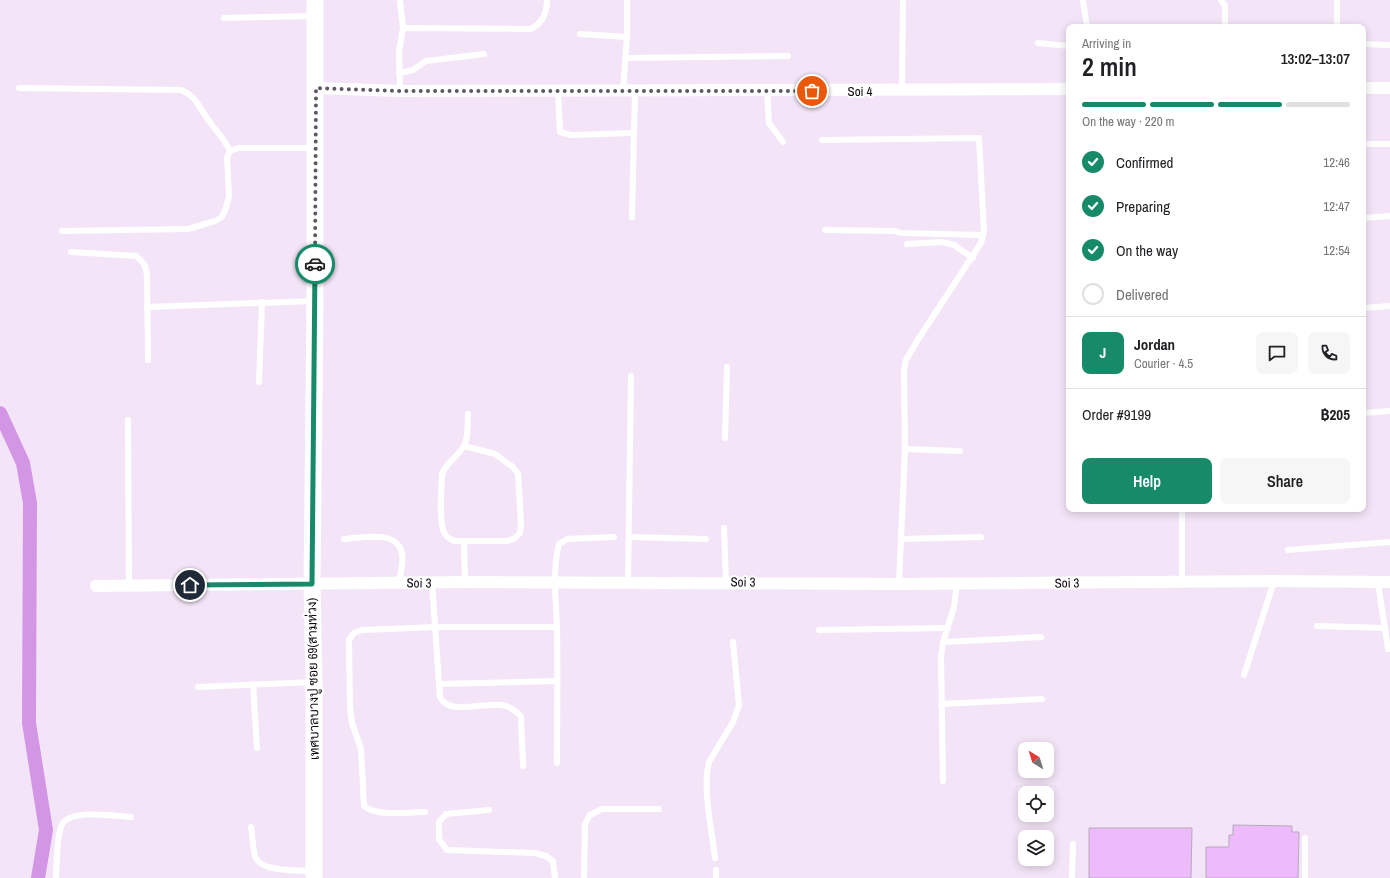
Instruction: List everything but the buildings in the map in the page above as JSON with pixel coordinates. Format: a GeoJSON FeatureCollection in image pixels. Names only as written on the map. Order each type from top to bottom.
{"type":"FeatureCollection","features":[{"type":"Feature","properties":{"kind":"street","name":"เทศบาลบางปู ซอย 69(สามห่วง)"},"geometry":{"type":"LineString","coordinates":[[314,874],[314,682],[312,584],[315,301],[315,8]]}},
{"type":"Feature","properties":{"kind":"street","name":"Soi 4"},"geometry":{"type":"LineString","coordinates":[[316,88],[400,91],[902,91],[1066,89]]}},
{"type":"Feature","properties":{"kind":"street"},"geometry":{"type":"LineString","coordinates":[[1366,88],[1390,88]]}},
{"type":"Feature","properties":{"kind":"street","name":"Soi 3"},"geometry":{"type":"LineString","coordinates":[[96,586],[399,582],[726,582],[899,584],[1274,581],[1384,582]]}},
{"type":"Feature","properties":{"kind":"lane"},"geometry":{"type":"LineString","coordinates":[[400,0],[403,28],[399,52],[400,91]]}},
{"type":"Feature","properties":{"kind":"lane"},"geometry":{"type":"LineString","coordinates":[[403,28],[532,29],[539,24],[547,11],[547,0]]}},
{"type":"Feature","properties":{"kind":"lane"},"geometry":{"type":"LineString","coordinates":[[623,91],[627,37],[627,0]]}},
{"type":"Feature","properties":{"kind":"lane"},"geometry":{"type":"LineString","coordinates":[[902,91],[903,0]]}},
{"type":"Feature","properties":{"kind":"lane"},"geometry":{"type":"LineString","coordinates":[[1083,0],[1087,24]]}},
{"type":"Feature","properties":{"kind":"lane"},"geometry":{"type":"LineString","coordinates":[[1220,0],[1224,6],[1225,24]]}},
{"type":"Feature","properties":{"kind":"lane"},"geometry":{"type":"LineString","coordinates":[[1337,0],[1337,24]]}},
{"type":"Feature","properties":{"kind":"lane"},"geometry":{"type":"LineString","coordinates":[[224,18],[315,8]]}},
{"type":"Feature","properties":{"kind":"lane"},"geometry":{"type":"LineString","coordinates":[[580,34],[627,37]]}},
{"type":"Feature","properties":{"kind":"lane"},"geometry":{"type":"LineString","coordinates":[[1038,43],[1066,46]]}},
{"type":"Feature","properties":{"kind":"lane"},"geometry":{"type":"LineString","coordinates":[[1366,44],[1390,45]]}},
{"type":"Feature","properties":{"kind":"lane"},"geometry":{"type":"LineString","coordinates":[[400,73],[413,70],[426,61],[484,54]]}},
{"type":"Feature","properties":{"kind":"lane"},"geometry":{"type":"LineString","coordinates":[[625,58],[788,56]]}},
{"type":"Feature","properties":{"kind":"lane"},"geometry":{"type":"LineString","coordinates":[[19,88],[181,90],[191,95],[198,101],[205,115],[224,138],[230,151]]}},
{"type":"Feature","properties":{"kind":"lane"},"geometry":{"type":"LineString","coordinates":[[632,217],[635,90]]}},
{"type":"Feature","properties":{"kind":"lane"},"geometry":{"type":"LineString","coordinates":[[558,91],[560,132],[571,135],[634,133]]}},
{"type":"Feature","properties":{"kind":"lane"},"geometry":{"type":"LineString","coordinates":[[766,91],[769,123],[783,142]]}},
{"type":"Feature","properties":{"kind":"lane"},"geometry":{"type":"LineString","coordinates":[[822,140],[979,138],[983,235],[973,258],[917,341],[906,360],[904,370],[905,449],[899,584]]}},
{"type":"Feature","properties":{"kind":"lane"},"geometry":{"type":"LineString","coordinates":[[1366,144],[1390,144]]}},
{"type":"Feature","properties":{"kind":"lane"},"geometry":{"type":"LineString","coordinates":[[62,231],[188,229],[215,221],[222,217],[226,208],[228,196],[227,157],[230,151],[239,148],[315,148]]}},
{"type":"Feature","properties":{"kind":"lane"},"geometry":{"type":"LineString","coordinates":[[1366,218],[1390,216]]}},
{"type":"Feature","properties":{"kind":"lane"},"geometry":{"type":"LineString","coordinates":[[825,230],[895,231],[901,233],[983,235]]}},
{"type":"Feature","properties":{"kind":"lane"},"geometry":{"type":"LineString","coordinates":[[907,244],[942,242],[954,245],[973,258]]}},
{"type":"Feature","properties":{"kind":"lane"},"geometry":{"type":"LineString","coordinates":[[71,252],[136,256],[142,261],[146,267],[148,360]]}},
{"type":"Feature","properties":{"kind":"lane"},"geometry":{"type":"LineString","coordinates":[[147,307],[315,301]]}},
{"type":"Feature","properties":{"kind":"lane"},"geometry":{"type":"LineString","coordinates":[[259,382],[262,302]]}},
{"type":"Feature","properties":{"kind":"lane"},"geometry":{"type":"LineString","coordinates":[[1366,308],[1390,306]]}},
{"type":"Feature","properties":{"kind":"lane"},"geometry":{"type":"LineString","coordinates":[[725,438],[727,366]]}},
{"type":"Feature","properties":{"kind":"lane"},"geometry":{"type":"LineString","coordinates":[[628,583],[630,537],[630,376]]}},
{"type":"Feature","properties":{"kind":"lane"},"geometry":{"type":"LineString","coordinates":[[1366,413],[1390,411]]}},
{"type":"Feature","properties":{"kind":"lane"},"geometry":{"type":"LineString","coordinates":[[464,446],[494,454],[513,467],[518,474],[521,523],[520,532],[516,538],[508,541],[455,541],[449,539],[444,533],[442,524],[442,474],[444,468],[464,446],[468,414]]}},
{"type":"Feature","properties":{"kind":"lane"},"geometry":{"type":"LineString","coordinates":[[128,420],[129,586]]}},
{"type":"Feature","properties":{"kind":"lane"},"geometry":{"type":"LineString","coordinates":[[905,449],[960,451]]}},
{"type":"Feature","properties":{"kind":"lane"},"geometry":{"type":"LineString","coordinates":[[1182,512],[1182,582]]}},
{"type":"Feature","properties":{"kind":"lane"},"geometry":{"type":"LineString","coordinates":[[724,528],[726,582]]}},
{"type":"Feature","properties":{"kind":"lane"},"geometry":{"type":"LineString","coordinates":[[901,539],[981,536]]}},
{"type":"Feature","properties":{"kind":"lane"},"geometry":{"type":"LineString","coordinates":[[344,539],[386,537],[393,540],[402,554],[399,582]]}},
{"type":"Feature","properties":{"kind":"lane"},"geometry":{"type":"LineString","coordinates":[[557,762],[556,554],[559,544],[567,539],[614,537]]}},
{"type":"Feature","properties":{"kind":"lane"},"geometry":{"type":"LineString","coordinates":[[630,537],[706,539]]}},
{"type":"Feature","properties":{"kind":"lane"},"geometry":{"type":"LineString","coordinates":[[464,541],[465,582]]}},
{"type":"Feature","properties":{"kind":"lane"},"geometry":{"type":"LineString","coordinates":[[1288,550],[1390,542]]}},
{"type":"Feature","properties":{"kind":"lane"},"geometry":{"type":"LineString","coordinates":[[1244,675],[1274,581]]}},
{"type":"Feature","properties":{"kind":"lane"},"geometry":{"type":"LineString","coordinates":[[1384,582],[1385,628],[1388,648]]}},
{"type":"Feature","properties":{"kind":"lane"},"geometry":{"type":"LineString","coordinates":[[432,583],[440,697],[446,706],[502,705],[515,710],[521,716],[523,766]]}},
{"type":"Feature","properties":{"kind":"lane"},"geometry":{"type":"LineString","coordinates":[[943,781],[941,657],[943,642],[954,607],[957,584]]}},
{"type":"Feature","properties":{"kind":"lane"},"geometry":{"type":"LineString","coordinates":[[425,812],[380,812],[369,810],[364,806],[361,749],[352,723],[350,708],[349,640],[354,634],[362,630],[436,626],[557,628]]}},
{"type":"Feature","properties":{"kind":"lane"},"geometry":{"type":"LineString","coordinates":[[1317,626],[1385,628]]}},
{"type":"Feature","properties":{"kind":"lane"},"geometry":{"type":"LineString","coordinates":[[819,630],[948,628]]}},
{"type":"Feature","properties":{"kind":"lane"},"geometry":{"type":"LineString","coordinates":[[943,642],[1041,637]]}},
{"type":"Feature","properties":{"kind":"lane"},"geometry":{"type":"LineString","coordinates":[[716,858],[708,794],[707,770],[709,762],[733,722],[738,710],[733,642]]}},
{"type":"Feature","properties":{"kind":"lane"},"geometry":{"type":"LineString","coordinates":[[198,687],[314,682]]}},
{"type":"Feature","properties":{"kind":"lane"},"geometry":{"type":"LineString","coordinates":[[439,684],[557,682]]}},
{"type":"Feature","properties":{"kind":"lane"},"geometry":{"type":"LineString","coordinates":[[253,684],[256,748]]}},
{"type":"Feature","properties":{"kind":"lane"},"geometry":{"type":"LineString","coordinates":[[941,704],[1042,699]]}},
{"type":"Feature","properties":{"kind":"lane"},"geometry":{"type":"LineString","coordinates":[[584,878],[585,824],[590,815],[602,809],[659,809]]}},
{"type":"Feature","properties":{"kind":"lane"},"geometry":{"type":"LineString","coordinates":[[489,810],[446,814],[439,822],[439,839],[443,846],[447,850],[461,852],[535,853],[546,856],[553,861],[555,878]]}},
{"type":"Feature","properties":{"kind":"lane"},"geometry":{"type":"LineString","coordinates":[[56,878],[60,832],[63,823],[71,817],[83,814],[131,817]]}},
{"type":"Feature","properties":{"kind":"lane"},"geometry":{"type":"LineString","coordinates":[[251,827],[256,859],[261,865],[314,874]]}},
{"type":"Feature","properties":{"kind":"lane"},"geometry":{"type":"LineString","coordinates":[[1305,838],[1305,878]]}},
{"type":"Feature","properties":{"kind":"lane"},"geometry":{"type":"LineString","coordinates":[[1072,878],[1073,844]]}},
{"type":"Feature","properties":{"kind":"lane"},"geometry":{"type":"LineString","coordinates":[[716,870],[716,878]]}},
{"type":"Feature","properties":{"kind":"waterway"},"geometry":{"type":"LineString","coordinates":[[0,413],[23,463],[30,503],[29,723],[46,830],[38,878]]}},
{"type":"Feature","properties":{"kind":"way so far"},"geometry":{"type":"LineString","coordinates":[[315,264],[316,88],[400,91],[812,91]]}},
{"type":"Feature","properties":{"kind":"route"},"geometry":{"type":"LineString","coordinates":[[190,585],[312,584],[315,264]]}}]}
